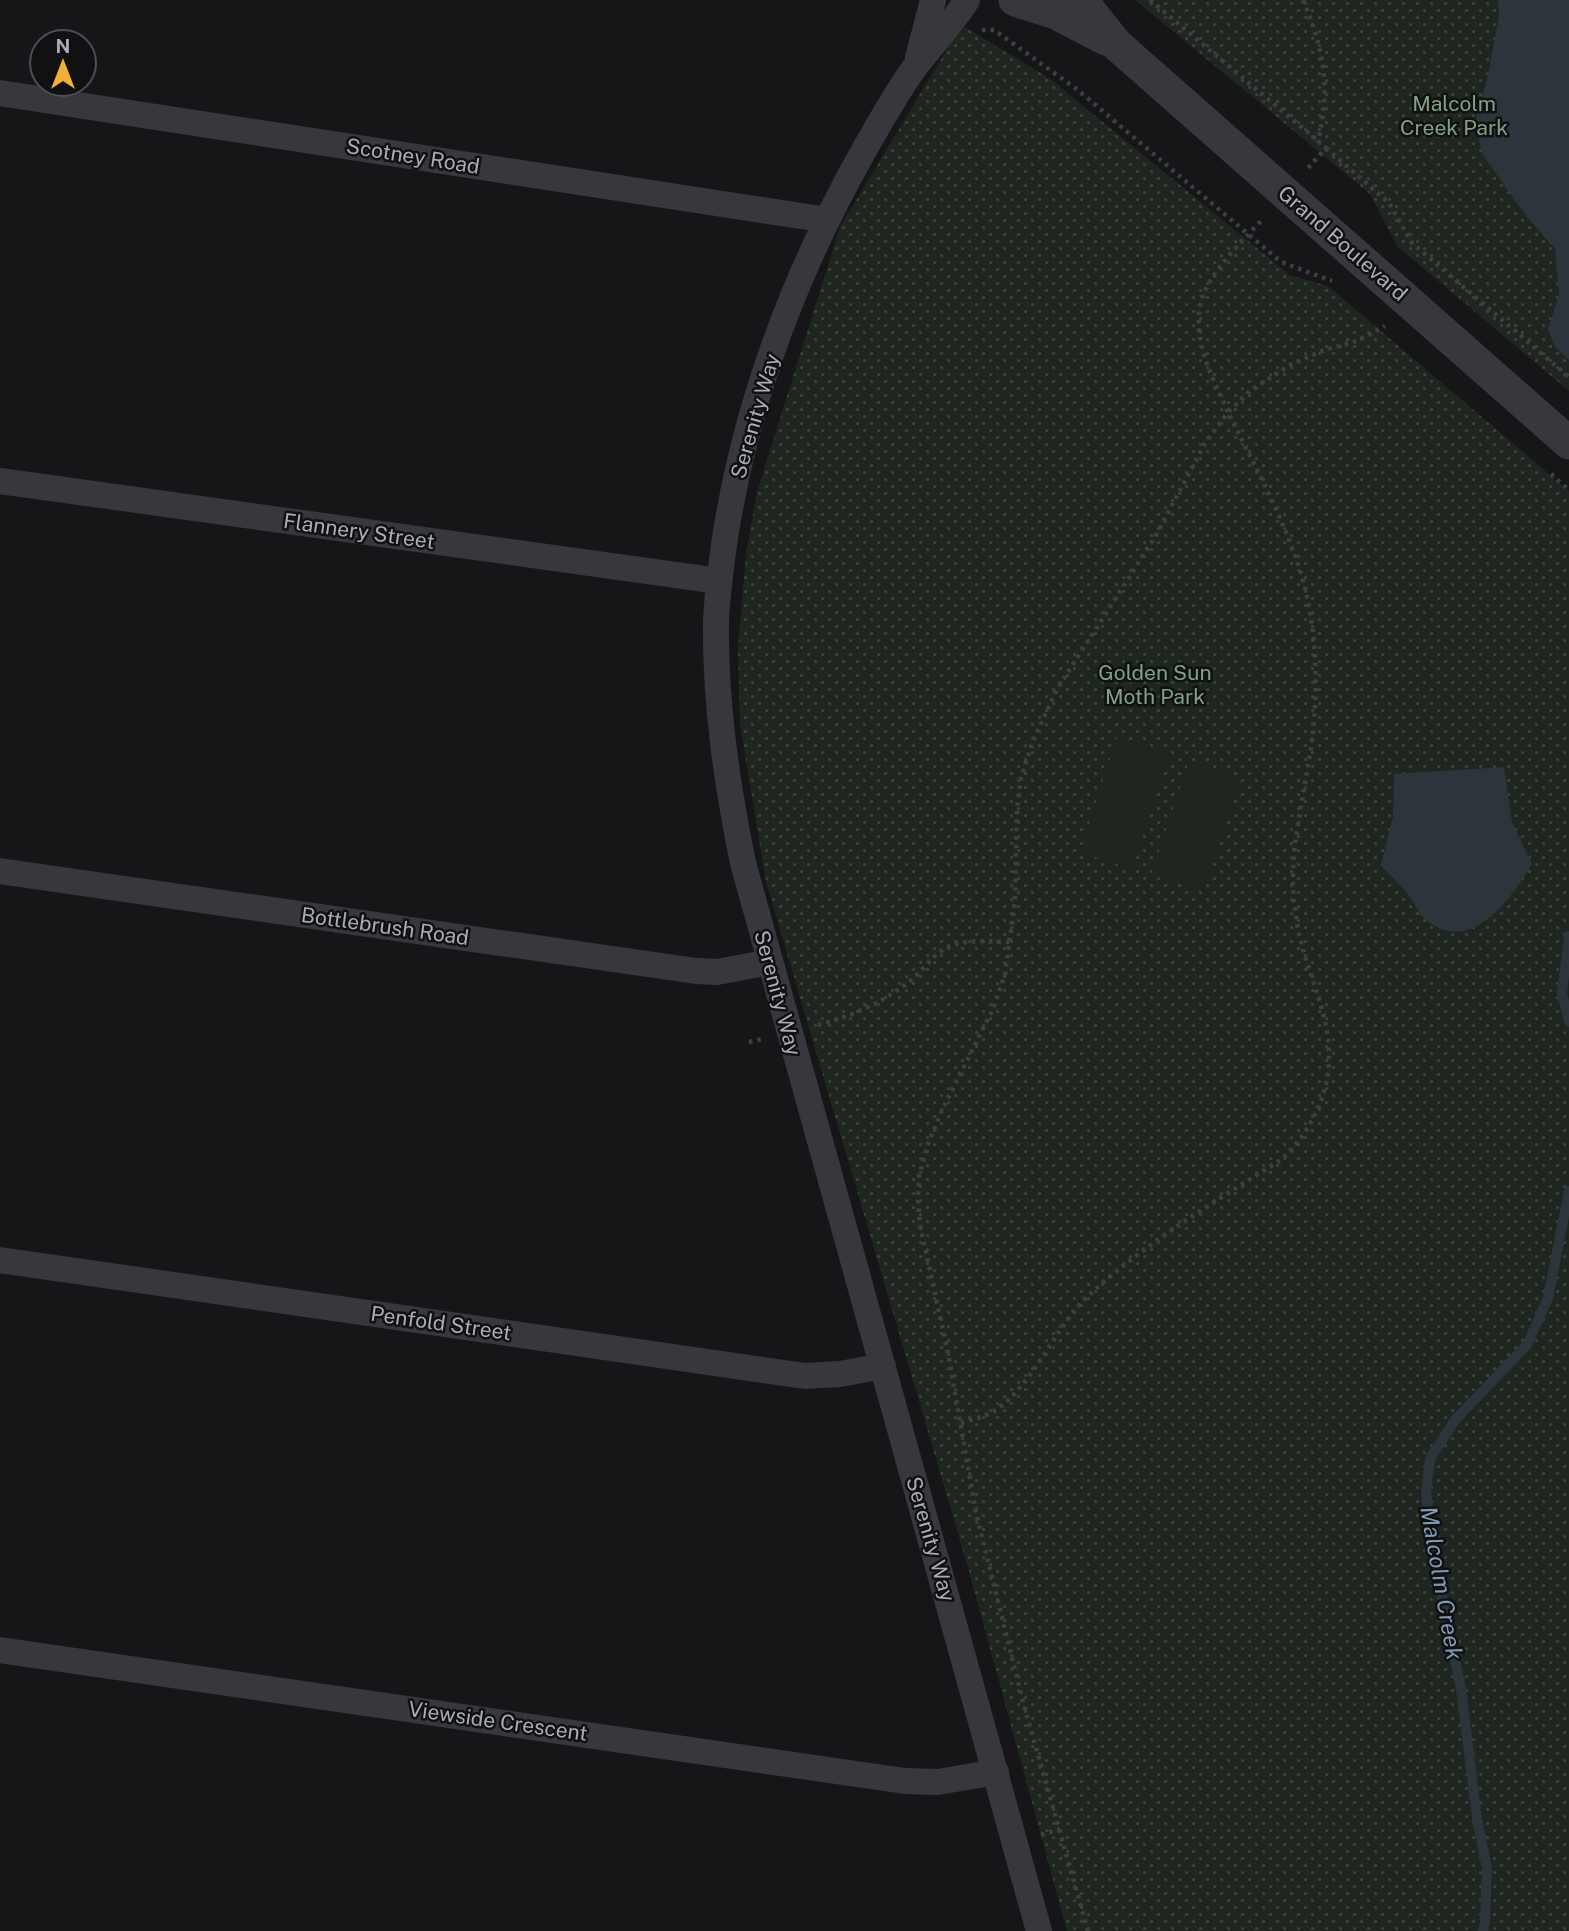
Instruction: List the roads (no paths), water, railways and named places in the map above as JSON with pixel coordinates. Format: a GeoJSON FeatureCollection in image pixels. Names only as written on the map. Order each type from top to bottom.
{"type":"FeatureCollection","features":[{"type":"Feature","properties":{"kind":"street","name":"Serenity Way"},"geometry":{"type":"LineString","coordinates":[[915,67],[933,0]]}},
{"type":"Feature","properties":{"kind":"street","name":"Grand Boulevard"},"geometry":{"type":"LineString","coordinates":[[1015,0],[1056,13],[1117,45]]}},
{"type":"Feature","properties":{"kind":"street","name":"Grand Boulevard"},"geometry":{"type":"LineString","coordinates":[[1081,0],[1117,45],[1569,443]]}},
{"type":"Feature","properties":{"kind":"street","name":"Serenity Way"},"geometry":{"type":"LineString","coordinates":[[960,10],[915,67],[863,151],[827,220],[765,372],[744,442],[719,581],[716,622],[719,706],[729,793],[743,863],[1039,1931]]}},
{"type":"Feature","properties":{"kind":"street","name":"Scotney Road"},"geometry":{"type":"LineString","coordinates":[[0,93],[827,220]]}},
{"type":"Feature","properties":{"kind":"street","name":"Flannery Street"},"geometry":{"type":"LineString","coordinates":[[0,481],[719,581]]}},
{"type":"Feature","properties":{"kind":"street","name":"Bottlebrush Road"},"geometry":{"type":"LineString","coordinates":[[0,871],[696,971],[717,972],[770,962]]}},
{"type":"Feature","properties":{"kind":"street","name":"Penfold Street"},"geometry":{"type":"LineString","coordinates":[[0,1260],[806,1376],[841,1374],[883,1366]]}},
{"type":"Feature","properties":{"kind":"street","name":"Viewside Crescent"},"geometry":{"type":"LineString","coordinates":[[0,1650],[905,1781],[938,1782],[996,1772]]}},
{"type":"Feature","properties":{"kind":"waterway","name":"Malcolm Creek"},"geometry":{"type":"LineString","coordinates":[[1569,936],[1562,993],[1569,1022]]}},
{"type":"Feature","properties":{"kind":"waterway","name":"Malcolm Creek"},"geometry":{"type":"LineString","coordinates":[[1483,1931],[1487,1869],[1477,1818],[1461,1689],[1431,1544],[1426,1491],[1430,1459],[1455,1420],[1527,1345],[1548,1298],[1569,1191]]}},
{"type":"Feature","properties":{"kind":"park label","name":"Malcolm Creek Park"},"geometry":{"type":"Point","coordinates":[1454,115]}},
{"type":"Feature","properties":{"kind":"park label","name":"Golden Sun Moth Park"},"geometry":{"type":"Point","coordinates":[1155,684]}}]}
